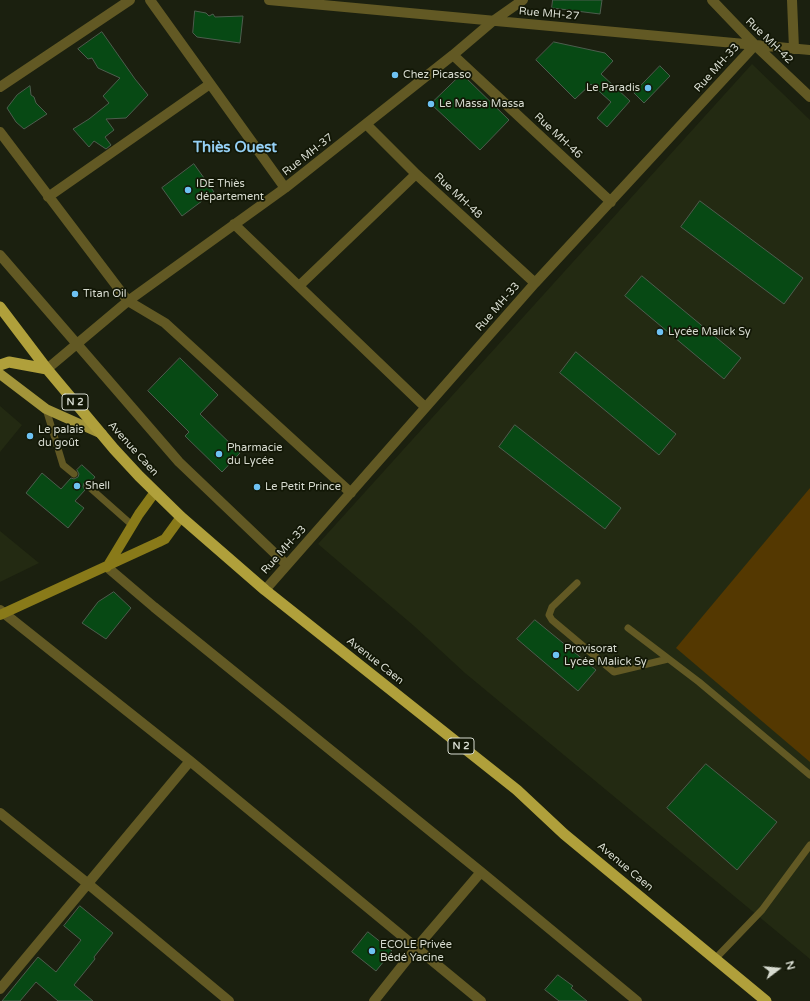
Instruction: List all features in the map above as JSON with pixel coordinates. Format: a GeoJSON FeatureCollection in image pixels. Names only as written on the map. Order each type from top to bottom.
{"type":"FeatureCollection","features":[{"type":"Feature","properties":{"kind":"highway","name":"Avenue Caen"},"geometry":{"type":"LineString","coordinates":[[0,307],[47,369],[102,434],[134,471],[181,517],[265,590],[517,790],[564,834],[766,1001]]}},
{"type":"Feature","properties":{"kind":"highway"},"geometry":{"type":"LineString","coordinates":[[0,365],[9,362],[47,369]]}},
{"type":"Feature","properties":{"kind":"main road"},"geometry":{"type":"LineString","coordinates":[[0,374],[46,409],[102,434]]}},
{"type":"Feature","properties":{"kind":"main road"},"geometry":{"type":"LineString","coordinates":[[107,566],[132,525],[155,492]]}},
{"type":"Feature","properties":{"kind":"main road"},"geometry":{"type":"LineString","coordinates":[[1,613],[165,539],[181,517]]}},
{"type":"Feature","properties":{"kind":"street"},"geometry":{"type":"LineString","coordinates":[[0,86],[130,0]]}},
{"type":"Feature","properties":{"kind":"street"},"geometry":{"type":"LineString","coordinates":[[150,0],[285,188]]}},
{"type":"Feature","properties":{"kind":"street","name":"Rue MH-27"},"geometry":{"type":"LineString","coordinates":[[269,0],[810,50]]}},
{"type":"Feature","properties":{"kind":"street","name":"Rue MH-37"},"geometry":{"type":"LineString","coordinates":[[47,369],[128,301],[285,188],[494,21],[523,0]]}},
{"type":"Feature","properties":{"kind":"street","name":"Rue MH-42"},"geometry":{"type":"LineString","coordinates":[[712,0],[755,45],[810,97]]}},
{"type":"Feature","properties":{"kind":"street"},"geometry":{"type":"LineString","coordinates":[[792,0],[794,49]]}},
{"type":"Feature","properties":{"kind":"street","name":"Rue MH-33"},"geometry":{"type":"LineString","coordinates":[[265,590],[535,283],[755,45]]}},
{"type":"Feature","properties":{"kind":"street","name":"Rue MH-46"},"geometry":{"type":"LineString","coordinates":[[453,55],[611,202]]}},
{"type":"Feature","properties":{"kind":"street"},"geometry":{"type":"LineString","coordinates":[[48,197],[210,84]]}},
{"type":"Feature","properties":{"kind":"street","name":"Rue MH-48"},"geometry":{"type":"LineString","coordinates":[[366,124],[416,174],[535,283]]}},
{"type":"Feature","properties":{"kind":"street"},"geometry":{"type":"LineString","coordinates":[[0,132],[128,301],[165,323],[351,493]]}},
{"type":"Feature","properties":{"kind":"street"},"geometry":{"type":"LineString","coordinates":[[299,286],[416,174]]}},
{"type":"Feature","properties":{"kind":"street"},"geometry":{"type":"LineString","coordinates":[[234,224],[425,407]]}},
{"type":"Feature","properties":{"kind":"street"},"geometry":{"type":"LineString","coordinates":[[0,255],[179,462],[288,565]]}},
{"type":"Feature","properties":{"kind":"street"},"geometry":{"type":"LineString","coordinates":[[107,566],[160,612],[481,872],[636,1001]]}},
{"type":"Feature","properties":{"kind":"street"},"geometry":{"type":"LineString","coordinates":[[1,613],[190,761],[481,1001]]}},
{"type":"Feature","properties":{"kind":"street"},"geometry":{"type":"LineString","coordinates":[[0,989],[190,761]]}},
{"type":"Feature","properties":{"kind":"street"},"geometry":{"type":"LineString","coordinates":[[0,813],[88,883],[229,1001]]}},
{"type":"Feature","properties":{"kind":"street"},"geometry":{"type":"LineString","coordinates":[[374,1001],[417,947],[481,872]]}},
{"type":"Feature","properties":{"kind":"lane"},"geometry":{"type":"LineString","coordinates":[[46,409],[63,465],[74,474]]}},
{"type":"Feature","properties":{"kind":"lane"},"geometry":{"type":"LineString","coordinates":[[88,486],[132,525]]}},
{"type":"Feature","properties":{"kind":"lane"},"geometry":{"type":"LineString","coordinates":[[577,583],[552,607],[549,615],[552,620],[614,672],[668,659]]}},
{"type":"Feature","properties":{"kind":"lane"},"geometry":{"type":"LineString","coordinates":[[628,628],[705,687],[810,775]]}},
{"type":"Feature","properties":{"kind":"lane"},"geometry":{"type":"LineString","coordinates":[[715,958],[762,910],[810,845]]}},
{"type":"Feature","properties":{"kind":"shaded area","name":"Lycée Malick Sy"},"geometry":{"type":"Polygon","coordinates":[[[752,64],[810,120],[810,959],[465,673],[414,626],[318,544],[752,64]]]}},
{"type":"Feature","properties":{"kind":"shaded area"},"geometry":{"type":"Polygon","coordinates":[[[0,406],[22,425],[0,452],[0,406]]]}},
{"type":"Feature","properties":{"kind":"shaded area"},"geometry":{"type":"Polygon","coordinates":[[[810,488],[810,762],[676,648],[810,488]]]}},
{"type":"Feature","properties":{"kind":"shaded area"},"geometry":{"type":"Polygon","coordinates":[[[0,531],[39,563],[0,582],[0,531]]]}},
{"type":"Feature","properties":{"kind":"building"},"geometry":{"type":"Polygon","coordinates":[[[553,0],[602,0],[600,14],[552,8],[553,0]]]}},
{"type":"Feature","properties":{"kind":"building"},"geometry":{"type":"Polygon","coordinates":[[[195,11],[206,13],[209,16],[213,14],[215,17],[243,16],[240,43],[197,37],[193,33],[195,11]]]}},
{"type":"Feature","properties":{"kind":"building"},"geometry":{"type":"Polygon","coordinates":[[[102,32],[148,95],[126,118],[106,119],[114,130],[105,137],[111,145],[106,149],[94,141],[89,147],[73,129],[89,119],[109,103],[103,96],[120,78],[98,68],[92,58],[88,59],[78,49],[102,32]]]}},
{"type":"Feature","properties":{"kind":"building"},"geometry":{"type":"Polygon","coordinates":[[[554,42],[605,53],[613,61],[601,74],[630,101],[607,127],[597,118],[611,102],[591,84],[575,99],[536,60],[554,42]]]}},
{"type":"Feature","properties":{"kind":"building"},"geometry":{"type":"Polygon","coordinates":[[[660,66],[670,76],[644,103],[634,93],[660,66]]]}},
{"type":"Feature","properties":{"kind":"building"},"geometry":{"type":"Polygon","coordinates":[[[462,74],[509,120],[480,150],[431,104],[462,74]]]}},
{"type":"Feature","properties":{"kind":"building"},"geometry":{"type":"Polygon","coordinates":[[[30,86],[31,95],[34,97],[36,103],[47,114],[24,129],[16,122],[7,108],[17,95],[30,86]]]}},
{"type":"Feature","properties":{"kind":"building","name":"IDE Thiès département"},"geometry":{"type":"Polygon","coordinates":[[[194,164],[214,192],[182,216],[162,188],[194,164]]]}},
{"type":"Feature","properties":{"kind":"building"},"geometry":{"type":"Polygon","coordinates":[[[700,201],[803,278],[784,304],[681,227],[700,201]]]}},
{"type":"Feature","properties":{"kind":"building"},"geometry":{"type":"Polygon","coordinates":[[[642,276],[741,358],[724,379],[625,296],[642,276]]]}},
{"type":"Feature","properties":{"kind":"building"},"geometry":{"type":"Polygon","coordinates":[[[576,352],[676,434],[659,455],[560,373],[576,352]]]}},
{"type":"Feature","properties":{"kind":"building"},"geometry":{"type":"Polygon","coordinates":[[[180,358],[218,395],[200,414],[240,453],[222,472],[185,436],[189,432],[148,391],[180,358]]]}},
{"type":"Feature","properties":{"kind":"building"},"geometry":{"type":"Polygon","coordinates":[[[515,425],[621,508],[605,529],[499,447],[515,425]]]}},
{"type":"Feature","properties":{"kind":"building"},"geometry":{"type":"Polygon","coordinates":[[[82,465],[95,477],[91,482],[87,481],[84,483],[83,487],[85,490],[75,501],[84,508],[68,528],[26,493],[42,473],[61,489],[71,478],[74,479],[78,477],[79,474],[77,470],[82,465]]]}},
{"type":"Feature","properties":{"kind":"building"},"geometry":{"type":"Polygon","coordinates":[[[114,592],[131,608],[106,639],[82,623],[98,602],[114,592]]]}},
{"type":"Feature","properties":{"kind":"building","name":"Provisorat Lycée Malick Sy"},"geometry":{"type":"Polygon","coordinates":[[[535,620],[596,670],[578,691],[517,639],[535,620]]]}},
{"type":"Feature","properties":{"kind":"building"},"geometry":{"type":"Polygon","coordinates":[[[706,764],[777,822],[737,870],[667,808],[706,764]]]}},
{"type":"Feature","properties":{"kind":"building"},"geometry":{"type":"Polygon","coordinates":[[[80,906],[113,933],[94,957],[95,959],[74,985],[93,1001],[58,1001],[36,982],[20,1001],[2,1001],[38,957],[56,972],[81,940],[64,926],[80,906]]]}},
{"type":"Feature","properties":{"kind":"building","name":"ECOLE Privée Bédé Yacine"},"geometry":{"type":"Polygon","coordinates":[[[368,932],[392,951],[376,971],[352,952],[368,932]]]}},
{"type":"Feature","properties":{"kind":"building"},"geometry":{"type":"Polygon","coordinates":[[[558,975],[573,986],[571,988],[587,1001],[559,1001],[545,990],[558,975]]]}},
{"type":"Feature","properties":{"kind":"place","name":"Chez Picasso"},"geometry":{"type":"Point","coordinates":[395,75]}},
{"type":"Feature","properties":{"kind":"place","name":"Le Paradis"},"geometry":{"type":"Point","coordinates":[648,88]}},
{"type":"Feature","properties":{"kind":"place","name":"Le Massa Massa"},"geometry":{"type":"Point","coordinates":[431,104]}},
{"type":"Feature","properties":{"kind":"place","name":"IDE Thiès département"},"geometry":{"type":"Point","coordinates":[188,190]}},
{"type":"Feature","properties":{"kind":"place","name":"Titan Oil"},"geometry":{"type":"Point","coordinates":[75,294]}},
{"type":"Feature","properties":{"kind":"place","name":"Lycée Malick Sy"},"geometry":{"type":"Point","coordinates":[660,332]}},
{"type":"Feature","properties":{"kind":"place","name":"Le palais du goût"},"geometry":{"type":"Point","coordinates":[30,436]}},
{"type":"Feature","properties":{"kind":"place","name":"Pharmacie du Lycée"},"geometry":{"type":"Point","coordinates":[219,454]}},
{"type":"Feature","properties":{"kind":"place","name":"Shell"},"geometry":{"type":"Point","coordinates":[77,486]}},
{"type":"Feature","properties":{"kind":"place","name":"Le Petit Prince"},"geometry":{"type":"Point","coordinates":[257,487]}},
{"type":"Feature","properties":{"kind":"place","name":"Provisorat Lycée Malick Sy"},"geometry":{"type":"Point","coordinates":[556,655]}},
{"type":"Feature","properties":{"kind":"place","name":"ECOLE Privée Bédé Yacine"},"geometry":{"type":"Point","coordinates":[372,951]}},
{"type":"Feature","properties":{"kind":"district","name":"Thiès Ouest"},"geometry":{"type":"Point","coordinates":[235,148]}}]}
